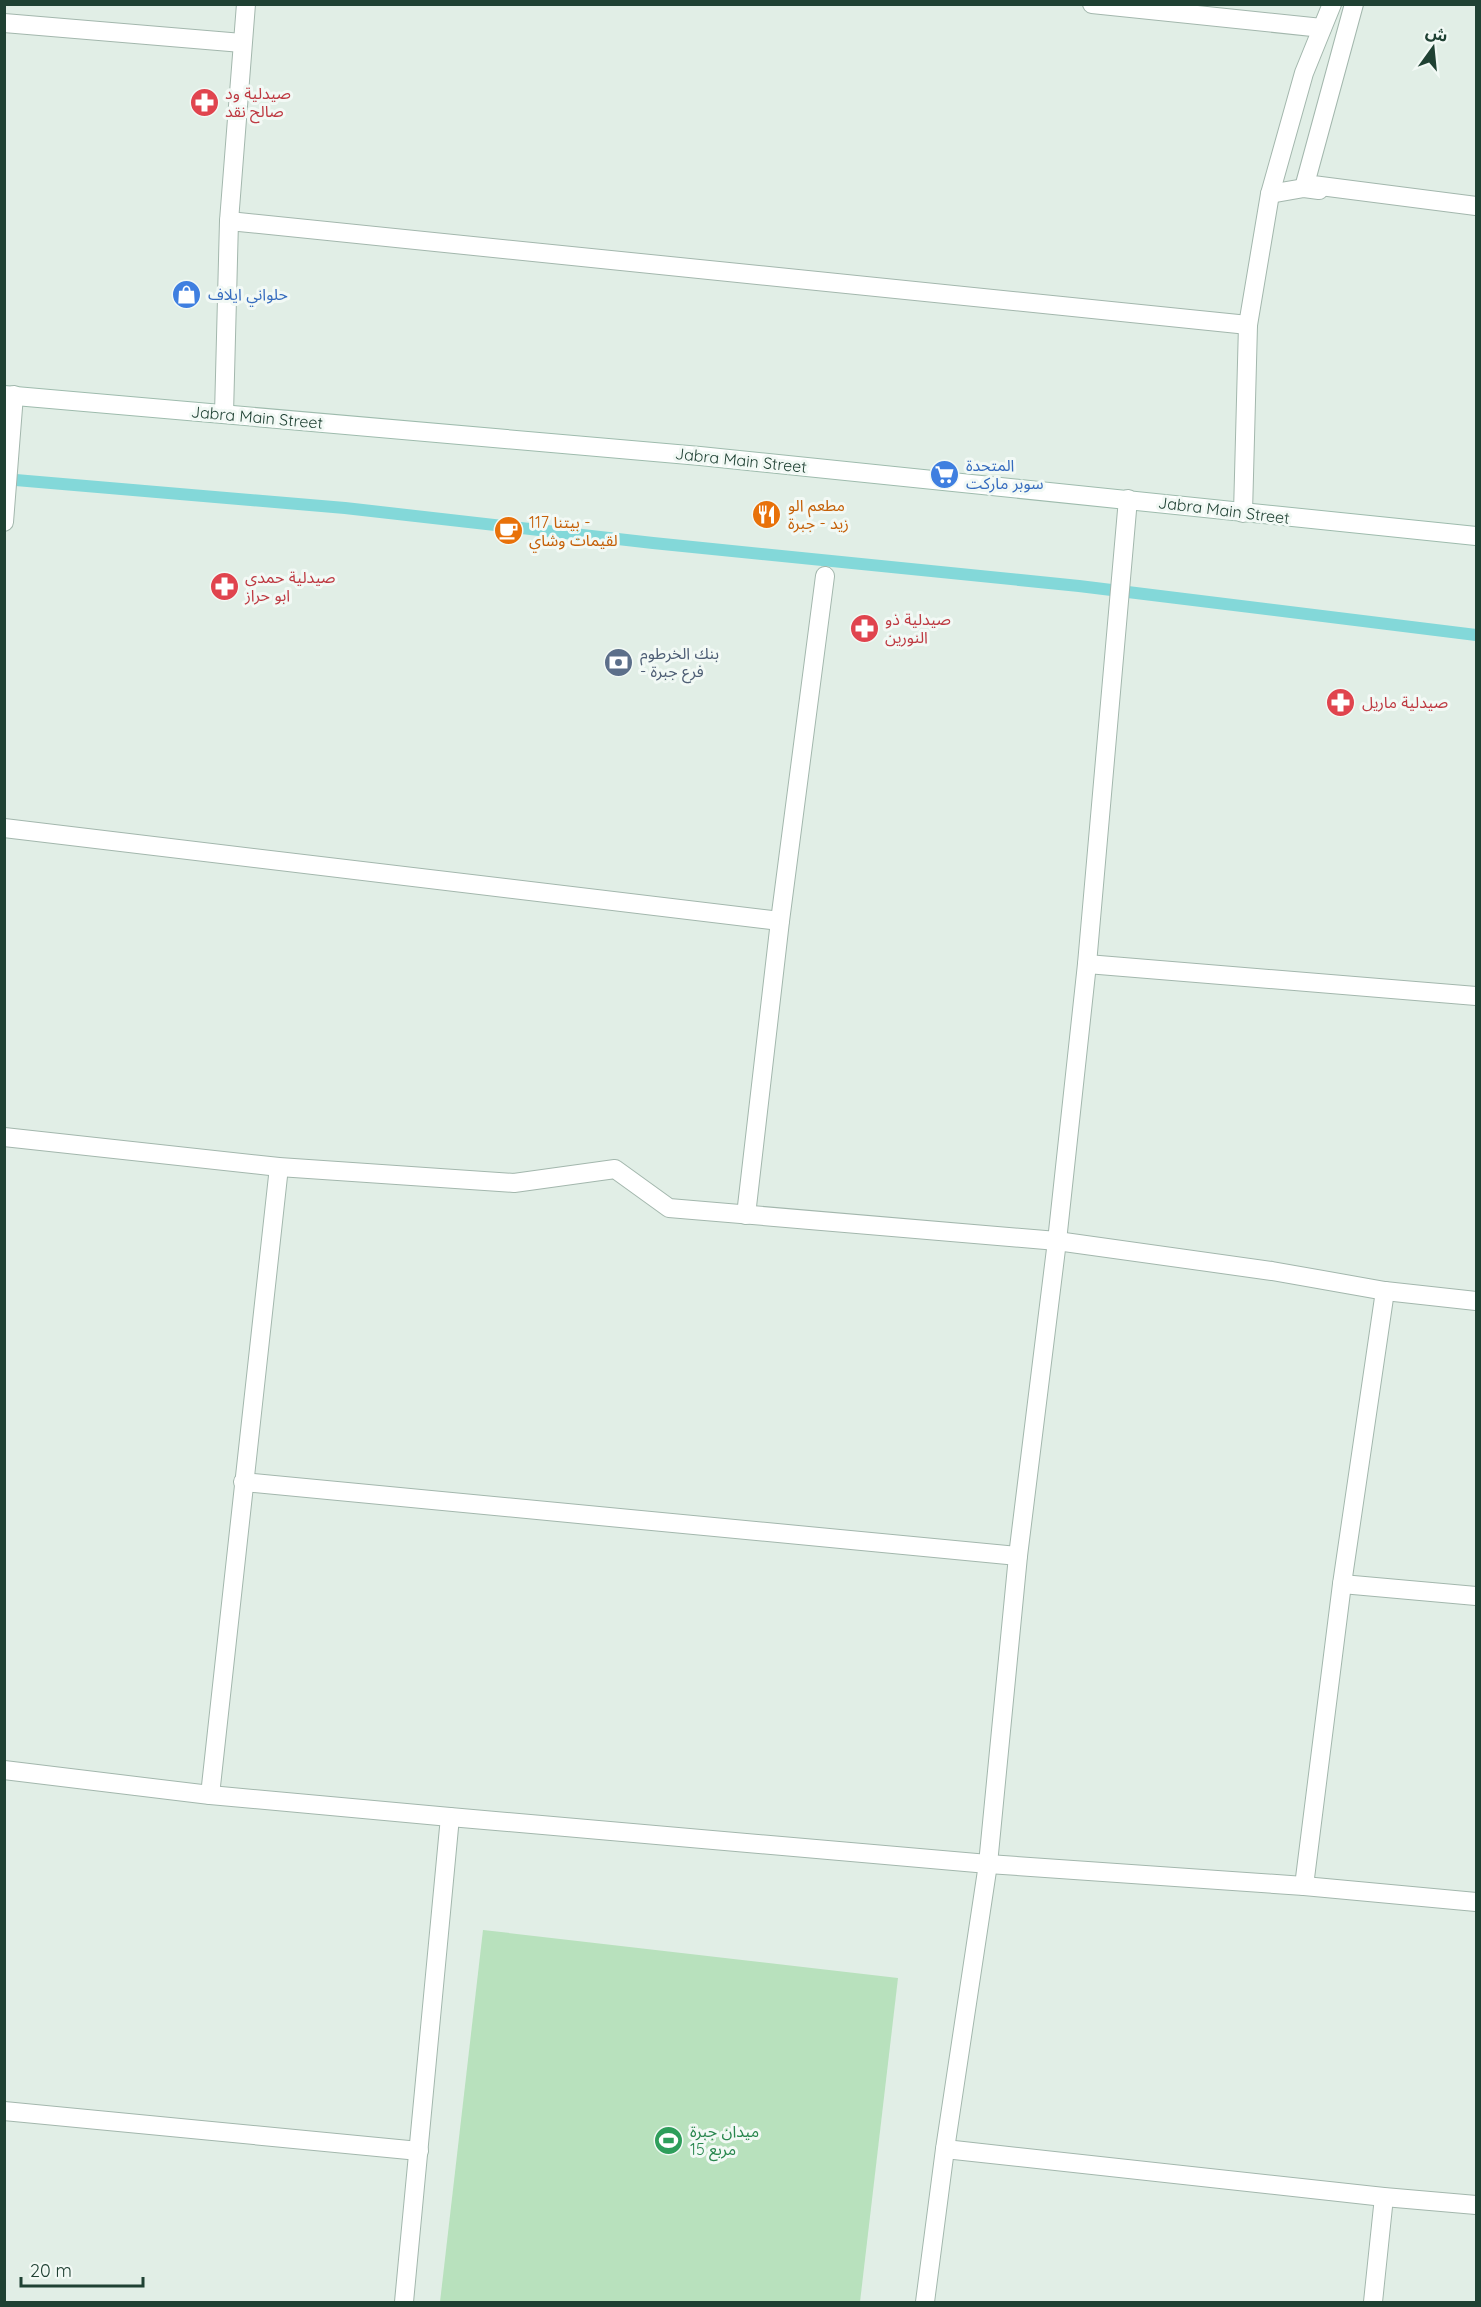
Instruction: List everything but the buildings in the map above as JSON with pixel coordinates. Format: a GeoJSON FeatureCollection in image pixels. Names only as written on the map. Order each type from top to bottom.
{"type":"FeatureCollection","features":[{"type":"Feature","properties":{"kind":"street"},"geometry":{"type":"LineString","coordinates":[[225,414],[228,221],[246,4]]}},
{"type":"Feature","properties":{"kind":"street"},"geometry":{"type":"LineString","coordinates":[[1092,4],[1322,28]]}},
{"type":"Feature","properties":{"kind":"street"},"geometry":{"type":"LineString","coordinates":[[1243,513],[1248,325],[1270,194],[1305,73],[1332,4]]}},
{"type":"Feature","properties":{"kind":"street"},"geometry":{"type":"LineString","coordinates":[[1354,4],[1305,184],[1476,207]]}},
{"type":"Feature","properties":{"kind":"street"},"geometry":{"type":"LineString","coordinates":[[4,23],[242,43]]}},
{"type":"Feature","properties":{"kind":"street"},"geometry":{"type":"LineString","coordinates":[[1270,194],[1304,188],[1476,207]]}},
{"type":"Feature","properties":{"kind":"street"},"geometry":{"type":"LineString","coordinates":[[228,221],[1248,325]]}},
{"type":"Feature","properties":{"kind":"street"},"geometry":{"type":"LineString","coordinates":[[4,522],[9,395]]}},
{"type":"Feature","properties":{"kind":"street","name":"Jabra Main Street"},"geometry":{"type":"LineString","coordinates":[[9,395],[712,457],[1476,536]]}},
{"type":"Feature","properties":{"kind":"street"},"geometry":{"type":"LineString","coordinates":[[925,2302],[945,2149],[988,1864],[1018,1556],[1057,1242],[1087,964],[1128,499]]}},
{"type":"Feature","properties":{"kind":"street"},"geometry":{"type":"LineString","coordinates":[[746,1215],[780,921],[825,576]]}},
{"type":"Feature","properties":{"kind":"street"},"geometry":{"type":"LineString","coordinates":[[4,828],[780,921]]}},
{"type":"Feature","properties":{"kind":"street"},"geometry":{"type":"LineString","coordinates":[[1087,964],[1476,996]]}},
{"type":"Feature","properties":{"kind":"street"},"geometry":{"type":"LineString","coordinates":[[4,1137],[279,1167],[513,1183],[615,1169],[669,1208],[1057,1242],[1272,1271],[1385,1291],[1476,1301]]}},
{"type":"Feature","properties":{"kind":"street"},"geometry":{"type":"LineString","coordinates":[[210,1795],[279,1167]]}},
{"type":"Feature","properties":{"kind":"street"},"geometry":{"type":"LineString","coordinates":[[1304,1886],[1342,1584],[1385,1291]]}},
{"type":"Feature","properties":{"kind":"street"},"geometry":{"type":"LineString","coordinates":[[243,1482],[1018,1556]]}},
{"type":"Feature","properties":{"kind":"street"},"geometry":{"type":"LineString","coordinates":[[1342,1584],[1476,1596]]}},
{"type":"Feature","properties":{"kind":"street"},"geometry":{"type":"LineString","coordinates":[[4,1770],[210,1795],[988,1864],[1304,1886],[1476,1902]]}},
{"type":"Feature","properties":{"kind":"street"},"geometry":{"type":"LineString","coordinates":[[404,2302],[450,1816]]}},
{"type":"Feature","properties":{"kind":"street"},"geometry":{"type":"LineString","coordinates":[[4,2111],[418,2151]]}},
{"type":"Feature","properties":{"kind":"street"},"geometry":{"type":"LineString","coordinates":[[945,2149],[1384,2198],[1476,2205]]}},
{"type":"Feature","properties":{"kind":"street"},"geometry":{"type":"LineString","coordinates":[[1373,2302],[1384,2198]]}},
{"type":"Feature","properties":{"kind":"green space","name":"ميدان جبرة مربع 15"},"geometry":{"type":"Polygon","coordinates":[[[483,1930],[898,1978],[860,2302],[440,2302],[483,1930]]]}},
{"type":"Feature","properties":{"kind":"waterway"},"geometry":{"type":"LineString","coordinates":[[4,479],[345,508],[653,543],[1079,586],[1476,635]]}},
{"type":"Feature","properties":{"kind":"place","name":"صيدلية ود صالح نقد"},"geometry":{"type":"Point","coordinates":[204,102]}},
{"type":"Feature","properties":{"kind":"place","name":"حلواني ايلاف"},"geometry":{"type":"Point","coordinates":[187,294]}},
{"type":"Feature","properties":{"kind":"place","name":"المتحدة سوبر ماركت"},"geometry":{"type":"Point","coordinates":[945,474]}},
{"type":"Feature","properties":{"kind":"place","name":"مطعم الو زيد - جبرة"},"geometry":{"type":"Point","coordinates":[767,514]}},
{"type":"Feature","properties":{"kind":"place","name":"بيتنا 117 - لقيمات وشاي"},"geometry":{"type":"Point","coordinates":[508,531]}},
{"type":"Feature","properties":{"kind":"place","name":"صيدلية حمدي ابو حراز"},"geometry":{"type":"Point","coordinates":[224,586]}},
{"type":"Feature","properties":{"kind":"place","name":"صيدلية ذو النورين"},"geometry":{"type":"Point","coordinates":[864,628]}},
{"type":"Feature","properties":{"kind":"place","name":"بنك الخرطوم - فرع جبرة"},"geometry":{"type":"Point","coordinates":[619,662]}},
{"type":"Feature","properties":{"kind":"place","name":"صيدلية ماريل"},"geometry":{"type":"Point","coordinates":[1341,702]}},
{"type":"Feature","properties":{"kind":"place","name":"ميدان جبرة مربع 15"},"geometry":{"type":"Point","coordinates":[669,2140]}}]}
